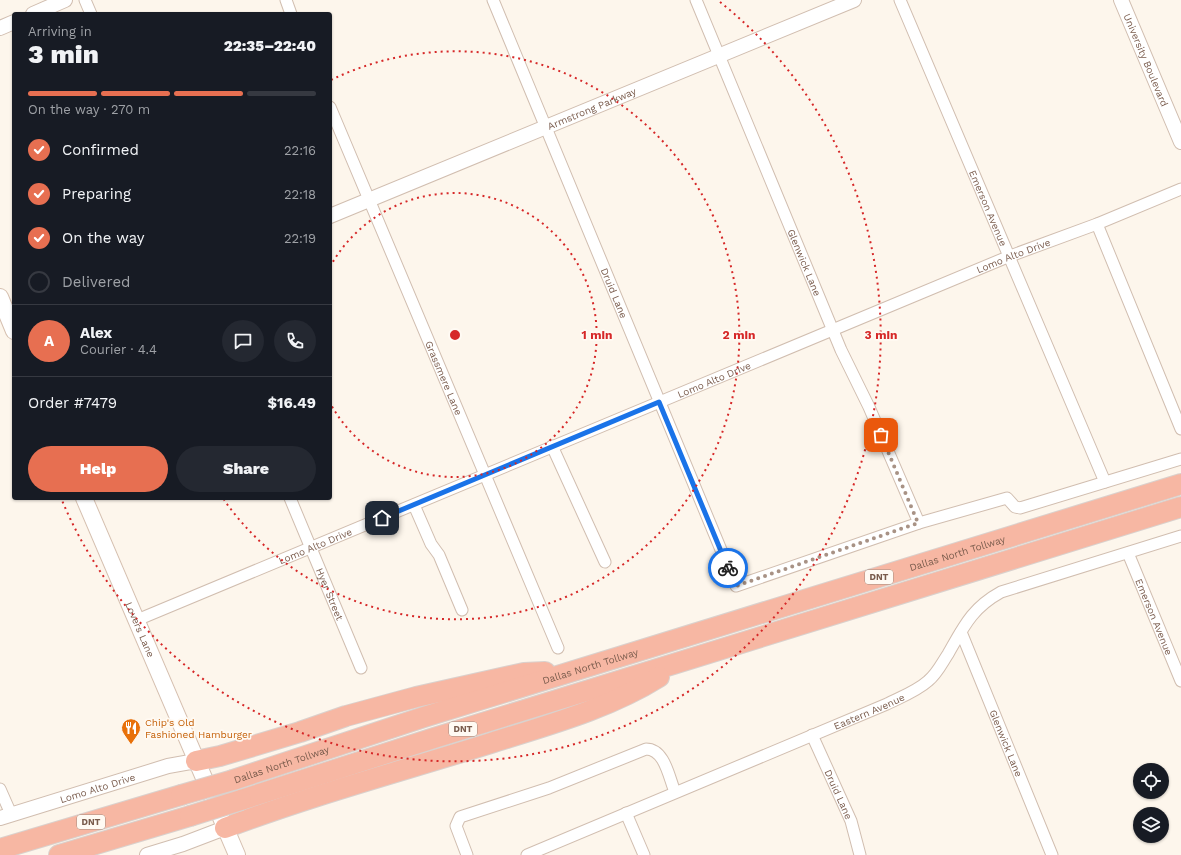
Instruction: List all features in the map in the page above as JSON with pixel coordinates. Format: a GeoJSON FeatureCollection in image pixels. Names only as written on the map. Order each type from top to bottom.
{"type":"FeatureCollection","features":[{"type":"Feature","properties":{"kind":"highway","name":"Dallas North Tollway"},"geometry":{"type":"LineString","coordinates":[[0,850],[233,780],[424,717],[1181,484]]}},
{"type":"Feature","properties":{"kind":"highway","name":"DNT"},"geometry":{"type":"LineString","coordinates":[[59,855],[190,816],[1181,507]]}},
{"type":"Feature","properties":{"kind":"highway"},"geometry":{"type":"LineString","coordinates":[[225,828],[284,807],[565,720],[639,690],[686,661]]}},
{"type":"Feature","properties":{"kind":"highway"},"geometry":{"type":"LineString","coordinates":[[196,761],[234,752],[346,716],[416,697],[524,673],[577,671]]}},
{"type":"Feature","properties":{"kind":"main road"},"geometry":{"type":"LineString","coordinates":[[0,297],[12,326]]}},
{"type":"Feature","properties":{"kind":"main road","name":"Lovers Lane"},"geometry":{"type":"LineString","coordinates":[[85,500],[237,855]]}},
{"type":"Feature","properties":{"kind":"street"},"geometry":{"type":"LineString","coordinates":[[38,12],[65,0]]}},
{"type":"Feature","properties":{"kind":"street"},"geometry":{"type":"LineString","coordinates":[[85,0],[90,12]]}},
{"type":"Feature","properties":{"kind":"street"},"geometry":{"type":"LineString","coordinates":[[286,0],[290,12]]}},
{"type":"Feature","properties":{"kind":"street","name":"Druid Lane"},"geometry":{"type":"LineString","coordinates":[[493,0],[736,586],[918,523]]}},
{"type":"Feature","properties":{"kind":"street","name":"Glenwick Lane"},"geometry":{"type":"LineString","coordinates":[[696,0],[833,331],[869,407],[918,523]]}},
{"type":"Feature","properties":{"kind":"street","name":"Armstrong Parkway"},"geometry":{"type":"LineString","coordinates":[[332,215],[854,0]]}},
{"type":"Feature","properties":{"kind":"street","name":"Emerson Avenue"},"geometry":{"type":"LineString","coordinates":[[900,0],[1105,482]]}},
{"type":"Feature","properties":{"kind":"street","name":"University Boulevard"},"geometry":{"type":"LineString","coordinates":[[1121,0],[1181,142]]}},
{"type":"Feature","properties":{"kind":"street"},"geometry":{"type":"LineString","coordinates":[[0,28],[12,23]]}},
{"type":"Feature","properties":{"kind":"street","name":"Grassmere Lane"},"geometry":{"type":"LineString","coordinates":[[332,112],[558,648]]}},
{"type":"Feature","properties":{"kind":"street","name":"Lomo Alto Drive"},"geometry":{"type":"LineString","coordinates":[[137,620],[1010,256],[1097,224],[1181,188]]}},
{"type":"Feature","properties":{"kind":"street"},"geometry":{"type":"LineString","coordinates":[[1097,224],[1181,429]]}},
{"type":"Feature","properties":{"kind":"street"},"geometry":{"type":"LineString","coordinates":[[552,446],[605,562]]}},
{"type":"Feature","properties":{"kind":"street"},"geometry":{"type":"LineString","coordinates":[[918,523],[1007,498],[1015,507],[1020,508],[1181,459]]}},
{"type":"Feature","properties":{"kind":"street","name":"Hyer Street"},"geometry":{"type":"LineString","coordinates":[[291,500],[361,668]]}},
{"type":"Feature","properties":{"kind":"street"},"geometry":{"type":"LineString","coordinates":[[414,505],[431,544],[439,555],[462,610]]}},
{"type":"Feature","properties":{"kind":"street","name":"Eastern Avenue"},"geometry":{"type":"LineString","coordinates":[[527,855],[888,704],[923,685],[938,670],[974,611],[986,600],[1001,592],[1181,536]]}},
{"type":"Feature","properties":{"kind":"street","name":"Emerson Avenue"},"geometry":{"type":"LineString","coordinates":[[1128,553],[1181,681]]}},
{"type":"Feature","properties":{"kind":"street","name":"Glenwick Lane"},"geometry":{"type":"LineString","coordinates":[[961,632],[1052,855]]}},
{"type":"Feature","properties":{"kind":"street","name":"Druid Lane"},"geometry":{"type":"LineString","coordinates":[[812,735],[851,821],[860,855]]}},
{"type":"Feature","properties":{"kind":"street"},"geometry":{"type":"LineString","coordinates":[[467,855],[456,826],[460,817],[549,788],[646,749],[656,752],[662,758],[675,792]]}},
{"type":"Feature","properties":{"kind":"street","name":"Lomo Alto Drive"},"geometry":{"type":"LineString","coordinates":[[5,816],[168,766],[196,761]]}},
{"type":"Feature","properties":{"kind":"street"},"geometry":{"type":"LineString","coordinates":[[0,789],[5,816]]}},
{"type":"Feature","properties":{"kind":"street"},"geometry":{"type":"LineString","coordinates":[[626,813],[644,855]]}},
{"type":"Feature","properties":{"kind":"street"},"geometry":{"type":"LineString","coordinates":[[146,855],[183,844],[225,828]]}},
{"type":"Feature","properties":{"kind":"way so far"},"geometry":{"type":"LineString","coordinates":[[728,568],[736,586],[918,523],[881,435]]}},
{"type":"Feature","properties":{"kind":"place","name":"Chip's Old Fashioned Hamburger"},"geometry":{"type":"Point","coordinates":[131,745]}},
{"type":"Feature","properties":{"kind":"route"},"geometry":{"type":"LineString","coordinates":[[382,518],[659,402],[728,568]]}}]}
